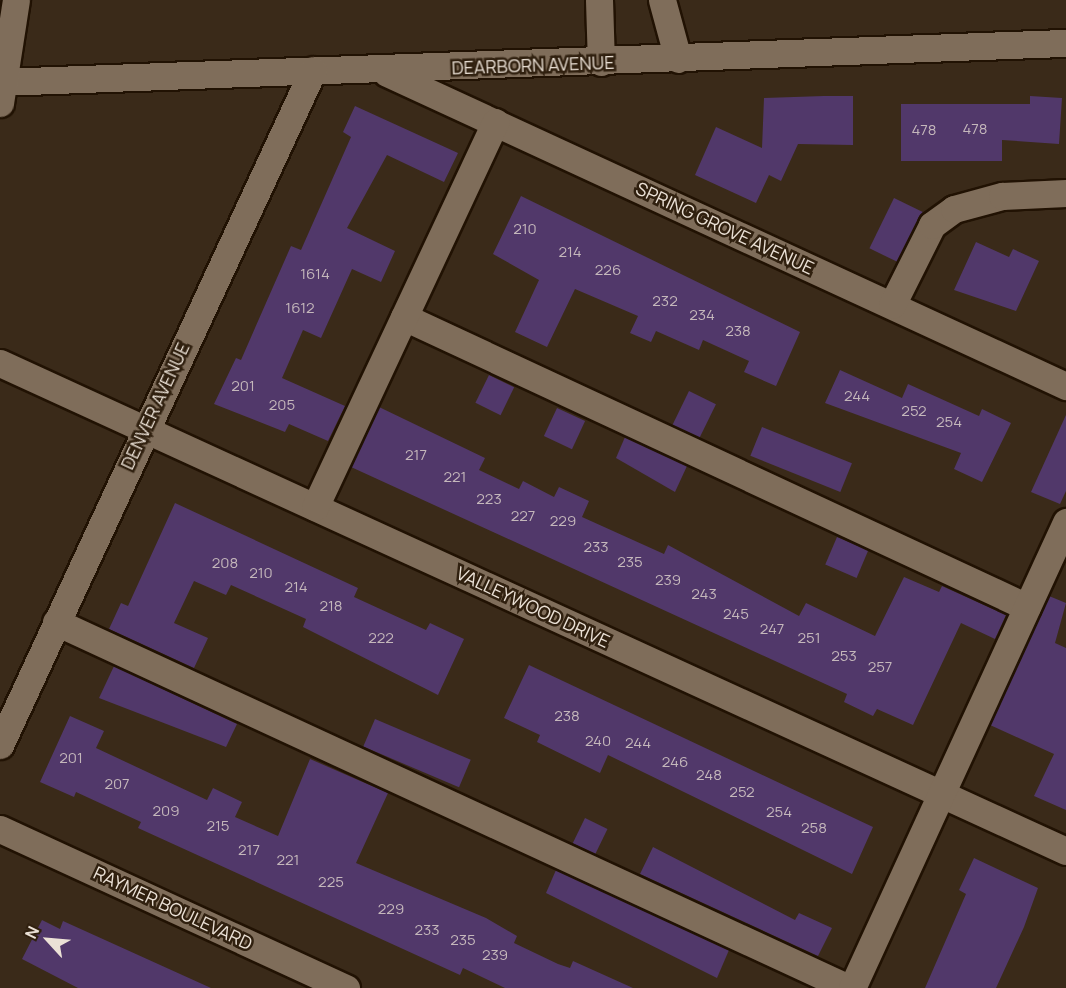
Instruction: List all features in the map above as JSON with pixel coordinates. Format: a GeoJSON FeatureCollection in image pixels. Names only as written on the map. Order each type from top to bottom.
{"type":"FeatureCollection","features":[{"type":"Feature","properties":{"kind":"street"},"geometry":{"type":"LineString","coordinates":[[1,89],[16,0]]}},
{"type":"Feature","properties":{"kind":"street"},"geometry":{"type":"LineString","coordinates":[[599,0],[601,62]]}},
{"type":"Feature","properties":{"kind":"street"},"geometry":{"type":"LineString","coordinates":[[662,0],[678,59]]}},
{"type":"Feature","properties":{"kind":"street","name":"DEARBORN AVENUE"},"geometry":{"type":"LineString","coordinates":[[1,89],[314,70],[384,71],[1066,43]]}},
{"type":"Feature","properties":{"kind":"street","name":"DENVER AVENUE"},"geometry":{"type":"LineString","coordinates":[[0,745],[144,429],[314,70]]}},
{"type":"Feature","properties":{"kind":"street","name":"SPRING GROVE AVENUE"},"geometry":{"type":"LineString","coordinates":[[384,71],[1066,386]]}},
{"type":"Feature","properties":{"kind":"street"},"geometry":{"type":"LineString","coordinates":[[315,507],[495,122]]}},
{"type":"Feature","properties":{"kind":"street"},"geometry":{"type":"LineString","coordinates":[[892,305],[932,225],[954,209],[1002,196],[1066,193]]}},
{"type":"Feature","properties":{"kind":"street"},"geometry":{"type":"LineString","coordinates":[[404,317],[1027,607]]}},
{"type":"Feature","properties":{"kind":"street","name":"VALLEYWOOD DRIVE"},"geometry":{"type":"LineString","coordinates":[[0,363],[1066,851]]}},
{"type":"Feature","properties":{"kind":"street"},"geometry":{"type":"LineString","coordinates":[[56,622],[851,988],[1066,522]]}},
{"type":"Feature","properties":{"kind":"street","name":"RAYMER BOULEVARD"},"geometry":{"type":"LineString","coordinates":[[0,829],[346,988]]}},
{"type":"Feature","properties":{"kind":"building"},"geometry":{"type":"Polygon","coordinates":[[[853,96],[853,145],[798,144],[781,181],[769,175],[756,203],[695,175],[716,127],[762,148],[764,98],[853,96]]]}},
{"type":"Feature","properties":{"kind":"building"},"geometry":{"type":"Polygon","coordinates":[[[1030,96],[1062,98],[1059,144],[1002,140],[1002,161],[901,161],[901,104],[1030,104],[1030,96]]]}},
{"type":"Feature","properties":{"kind":"building"},"geometry":{"type":"Polygon","coordinates":[[[355,106],[458,153],[444,182],[387,155],[347,228],[395,251],[381,282],[352,269],[321,338],[303,330],[282,378],[345,406],[328,441],[289,424],[285,432],[214,404],[236,358],[241,360],[291,246],[301,250],[351,137],[343,132],[355,106]]]}},
{"type":"Feature","properties":{"kind":"building"},"geometry":{"type":"Polygon","coordinates":[[[521,196],[800,332],[776,386],[744,372],[749,361],[703,340],[699,350],[656,331],[651,342],[630,333],[638,316],[575,289],[547,347],[515,332],[539,280],[493,254],[521,196]]]}},
{"type":"Feature","properties":{"kind":"building"},"geometry":{"type":"Polygon","coordinates":[[[894,198],[923,212],[898,262],[869,248],[894,198]]]}},
{"type":"Feature","properties":{"kind":"building"},"geometry":{"type":"Polygon","coordinates":[[[976,242],[1009,257],[1013,249],[1039,261],[1016,311],[954,290],[976,242]]]}},
{"type":"Feature","properties":{"kind":"building"},"geometry":{"type":"Polygon","coordinates":[[[840,370],[902,398],[908,384],[979,416],[982,409],[1011,423],[982,482],[954,469],[961,453],[825,403],[840,370]]]}},
{"type":"Feature","properties":{"kind":"building"},"geometry":{"type":"Polygon","coordinates":[[[489,375],[514,387],[501,415],[475,403],[489,375]]]}},
{"type":"Feature","properties":{"kind":"building"},"geometry":{"type":"Polygon","coordinates":[[[689,391],[716,404],[699,438],[672,425],[689,391]]]}},
{"type":"Feature","properties":{"kind":"building"},"geometry":{"type":"Polygon","coordinates":[[[379,407],[485,458],[479,470],[519,489],[523,481],[554,497],[559,487],[589,501],[582,517],[664,554],[668,545],[799,616],[806,603],[875,636],[904,577],[939,592],[942,586],[1006,615],[995,639],[961,623],[913,725],[877,709],[873,716],[844,702],[847,694],[351,467],[379,407]]]}},
{"type":"Feature","properties":{"kind":"building"},"geometry":{"type":"Polygon","coordinates":[[[557,408],[585,421],[572,449],[544,436],[557,408]]]}},
{"type":"Feature","properties":{"kind":"building"},"geometry":{"type":"Polygon","coordinates":[[[1066,415],[1066,491],[1060,504],[1031,492],[1066,415]]]}},
{"type":"Feature","properties":{"kind":"building"},"geometry":{"type":"Polygon","coordinates":[[[762,427],[852,463],[840,492],[750,456],[762,427]]]}},
{"type":"Feature","properties":{"kind":"building"},"geometry":{"type":"Polygon","coordinates":[[[625,437],[687,466],[675,492],[616,458],[625,437]]]}},
{"type":"Feature","properties":{"kind":"building"},"geometry":{"type":"Polygon","coordinates":[[[175,503],[358,588],[354,597],[426,630],[430,623],[464,639],[438,695],[303,627],[306,619],[231,585],[226,595],[194,581],[174,623],[208,638],[194,668],[109,629],[121,603],[128,606],[175,503]]]}},
{"type":"Feature","properties":{"kind":"building"},"geometry":{"type":"Polygon","coordinates":[[[837,537],[868,550],[857,578],[825,565],[837,537]]]}},
{"type":"Feature","properties":{"kind":"building"},"geometry":{"type":"Polygon","coordinates":[[[1049,596],[1066,603],[1055,643],[1066,648],[1066,810],[1034,796],[1054,754],[990,725],[1049,596]]]}},
{"type":"Feature","properties":{"kind":"building"},"geometry":{"type":"Polygon","coordinates":[[[529,665],[873,827],[852,874],[608,755],[600,773],[537,742],[540,735],[504,718],[529,665]]]}},
{"type":"Feature","properties":{"kind":"building"},"geometry":{"type":"Polygon","coordinates":[[[114,666],[237,724],[226,747],[99,698],[114,666]]]}},
{"type":"Feature","properties":{"kind":"building"},"geometry":{"type":"Polygon","coordinates":[[[70,716],[104,731],[96,748],[207,800],[213,788],[242,802],[235,817],[278,836],[310,759],[388,793],[356,863],[486,918],[517,936],[514,943],[558,964],[570,968],[573,961],[633,988],[505,988],[463,968],[460,975],[138,828],[141,822],[76,792],[74,797],[40,782],[70,716]]]}},
{"type":"Feature","properties":{"kind":"building"},"geometry":{"type":"Polygon","coordinates":[[[375,719],[471,760],[459,787],[363,747],[375,719]]]}},
{"type":"Feature","properties":{"kind":"building"},"geometry":{"type":"Polygon","coordinates":[[[585,818],[607,829],[595,854],[573,843],[585,818]]]}},
{"type":"Feature","properties":{"kind":"building"},"geometry":{"type":"Polygon","coordinates":[[[653,847],[795,920],[799,913],[832,928],[818,956],[640,874],[653,847]]]}},
{"type":"Feature","properties":{"kind":"building"},"geometry":{"type":"Polygon","coordinates":[[[974,858],[1038,888],[1024,927],[996,988],[925,988],[966,894],[959,890],[974,858]]]}},
{"type":"Feature","properties":{"kind":"building"},"geometry":{"type":"Polygon","coordinates":[[[556,870],[729,950],[717,978],[546,893],[556,870]]]}},
{"type":"Feature","properties":{"kind":"building"},"geometry":{"type":"Polygon","coordinates":[[[42,920],[60,929],[63,921],[211,988],[78,988],[22,959],[42,920]]]}}]}
